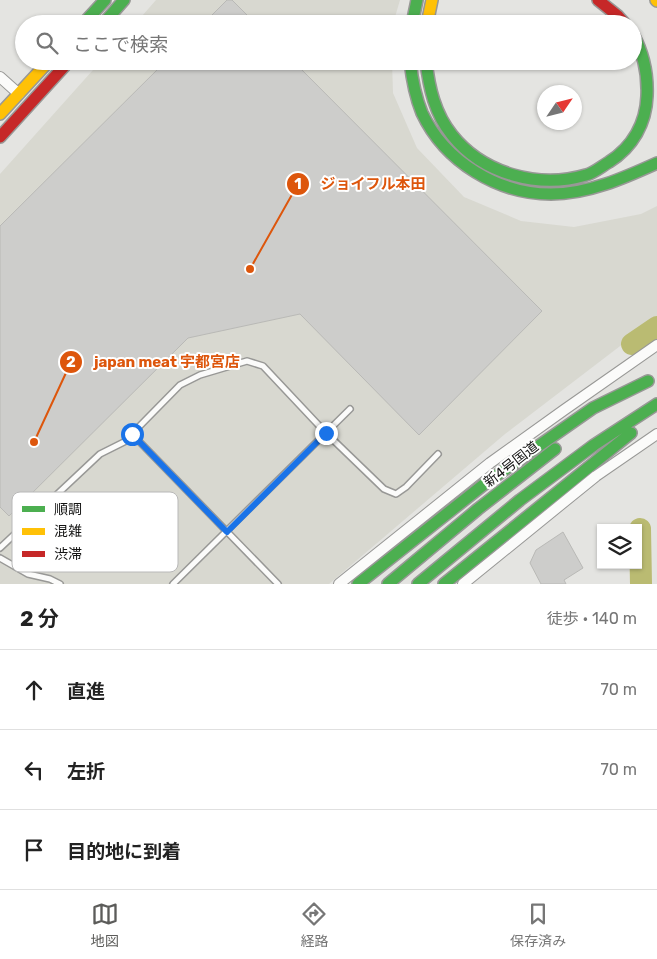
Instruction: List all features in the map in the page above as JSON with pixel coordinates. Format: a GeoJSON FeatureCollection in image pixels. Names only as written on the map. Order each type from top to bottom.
{"type":"FeatureCollection","features":[{"type":"Feature","properties":{"kind":"main road"},"geometry":{"type":"LineString","coordinates":[[91,15],[105,0]]}},
{"type":"Feature","properties":{"kind":"main road"},"geometry":{"type":"LineString","coordinates":[[111,15],[124,0]]}},
{"type":"Feature","properties":{"kind":"main road"},"geometry":{"type":"LineString","coordinates":[[414,15],[417,0]]}},
{"type":"Feature","properties":{"kind":"main road"},"geometry":{"type":"LineString","coordinates":[[429,15],[432,0]]}},
{"type":"Feature","properties":{"kind":"main road"},"geometry":{"type":"LineString","coordinates":[[598,0],[617,15]]}},
{"type":"Feature","properties":{"kind":"main road"},"geometry":{"type":"LineString","coordinates":[[427,70],[434,104],[445,125],[459,144],[478,159],[498,171],[524,178],[547,181],[589,174],[610,162],[625,150],[636,134],[646,111],[648,87],[646,64],[642,51]]}},
{"type":"Feature","properties":{"kind":"main road"},"geometry":{"type":"LineString","coordinates":[[0,114],[41,70]]}},
{"type":"Feature","properties":{"kind":"main road"},"geometry":{"type":"LineString","coordinates":[[0,137],[61,70]]}},
{"type":"Feature","properties":{"kind":"main road"},"geometry":{"type":"LineString","coordinates":[[410,70],[420,109],[441,144],[470,169],[490,181],[530,192],[550,194],[570,192],[620,180],[657,163]]}},
{"type":"Feature","properties":{"kind":"main road"},"geometry":{"type":"LineString","coordinates":[[586,426],[653,378]]}},
{"type":"Feature","properties":{"kind":"main road"},"geometry":{"type":"LineString","coordinates":[[358,584],[486,482],[593,408],[653,378]]}},
{"type":"Feature","properties":{"kind":"main road"},"geometry":{"type":"LineString","coordinates":[[418,584],[520,500],[594,445],[657,404]]}},
{"type":"Feature","properties":{"kind":"main road"},"geometry":{"type":"LineString","coordinates":[[444,584],[657,412]]}},
{"type":"Feature","properties":{"kind":"main road","name":"新4号国道"},"geometry":{"type":"LineString","coordinates":[[388,584],[486,503],[563,443]]}},
{"type":"Feature","properties":{"kind":"street"},"geometry":{"type":"LineString","coordinates":[[0,77],[18,94]]}},
{"type":"Feature","properties":{"kind":"street"},"geometry":{"type":"LineString","coordinates":[[339,584],[490,463],[657,345]]}},
{"type":"Feature","properties":{"kind":"street"},"geometry":{"type":"LineString","coordinates":[[463,584],[596,476],[657,434]]}},
{"type":"Feature","properties":{"kind":"lane"},"geometry":{"type":"LineString","coordinates":[[60,492],[100,454],[124,442],[180,385],[200,375],[248,361],[263,366],[326,433],[384,489],[396,494],[406,487],[438,454]]}},
{"type":"Feature","properties":{"kind":"lane"},"geometry":{"type":"LineString","coordinates":[[173,584],[350,409]]}},
{"type":"Feature","properties":{"kind":"lane"},"geometry":{"type":"LineString","coordinates":[[132,434],[278,584]]}},
{"type":"Feature","properties":{"kind":"lane"},"geometry":{"type":"LineString","coordinates":[[0,548],[12,537]]}},
{"type":"Feature","properties":{"kind":"lane"},"geometry":{"type":"LineString","coordinates":[[0,558],[12,565]]}},
{"type":"Feature","properties":{"kind":"lane"},"geometry":{"type":"LineString","coordinates":[[24,572],[50,579],[60,584]]}},
{"type":"Feature","properties":{"kind":"shaded area"},"geometry":{"type":"Polygon","coordinates":[[[156,0],[400,0],[396,15],[143,15],[156,0]]]}},
{"type":"Feature","properties":{"kind":"shaded area"},"geometry":{"type":"Polygon","coordinates":[[[93,70],[392,70],[393,93],[417,148],[464,197],[521,221],[574,227],[641,214],[657,206],[657,322],[628,340],[505,434],[329,584],[0,584],[0,174],[93,70]]]}},
{"type":"Feature","properties":{"kind":"building"},"geometry":{"type":"Polygon","coordinates":[[[227,0],[232,0],[247,15],[212,15],[227,0]]]}},
{"type":"Feature","properties":{"kind":"building"},"geometry":{"type":"Polygon","coordinates":[[[157,70],[302,70],[542,311],[419,435],[300,314],[188,338],[33,492],[12,492],[12,513],[9,516],[0,507],[0,226],[157,70]]]}},
{"type":"Feature","properties":{"kind":"building"},"geometry":{"type":"Polygon","coordinates":[[[563,532],[583,568],[564,580],[566,584],[541,584],[530,563],[536,550],[563,532]]]}},
{"type":"Feature","properties":{"kind":"waterway"},"geometry":{"type":"LineString","coordinates":[[632,344],[657,327]]}},
{"type":"Feature","properties":{"kind":"waterway"},"geometry":{"type":"LineString","coordinates":[[641,569],[641,584]]}},
{"type":"Feature","properties":{"kind":"traffic: fast"},"geometry":{"type":"LineString","coordinates":[[91,15],[105,0]]}},
{"type":"Feature","properties":{"kind":"traffic: fast"},"geometry":{"type":"LineString","coordinates":[[111,15],[124,0]]}},
{"type":"Feature","properties":{"kind":"traffic: fast"},"geometry":{"type":"LineString","coordinates":[[414,15],[417,0]]}},
{"type":"Feature","properties":{"kind":"traffic: fast"},"geometry":{"type":"LineString","coordinates":[[427,70],[431,91],[446,127],[479,160],[513,175],[531,179],[568,179],[592,173],[609,162],[625,149],[637,134],[644,116],[647,96],[647,79],[642,54]]}},
{"type":"Feature","properties":{"kind":"traffic: fast"},"geometry":{"type":"LineString","coordinates":[[411,70],[417,100],[432,131],[459,160],[475,172],[493,181],[531,193],[565,193],[605,184],[657,163]]}},
{"type":"Feature","properties":{"kind":"traffic: fast"},"geometry":{"type":"LineString","coordinates":[[358,584],[487,482],[593,408],[648,381]]}},
{"type":"Feature","properties":{"kind":"traffic: fast"},"geometry":{"type":"LineString","coordinates":[[418,584],[520,500],[594,445],[657,404]]}},
{"type":"Feature","properties":{"kind":"traffic: fast"},"geometry":{"type":"LineString","coordinates":[[444,584],[631,433]]}},
{"type":"Feature","properties":{"kind":"traffic: fast"},"geometry":{"type":"LineString","coordinates":[[388,584],[478,509],[555,449]]}},
{"type":"Feature","properties":{"kind":"traffic: slow"},"geometry":{"type":"LineString","coordinates":[[429,15],[432,0]]}},
{"type":"Feature","properties":{"kind":"traffic: slow"},"geometry":{"type":"LineString","coordinates":[[0,114],[41,70]]}},
{"type":"Feature","properties":{"kind":"traffic: jam"},"geometry":{"type":"LineString","coordinates":[[598,0],[617,15]]}},
{"type":"Feature","properties":{"kind":"traffic: jam"},"geometry":{"type":"LineString","coordinates":[[0,137],[61,70]]}},
{"type":"Feature","properties":{"kind":"place","name":"ジョイフル本田"},"geometry":{"type":"Point","coordinates":[250,269]}},
{"type":"Feature","properties":{"kind":"place","name":"japan meat 宇都宮店"},"geometry":{"type":"Point","coordinates":[34,442]}},
{"type":"Feature","properties":{"kind":"route"},"geometry":{"type":"LineString","coordinates":[[132,434],[227,532],[326,433]]}}]}
